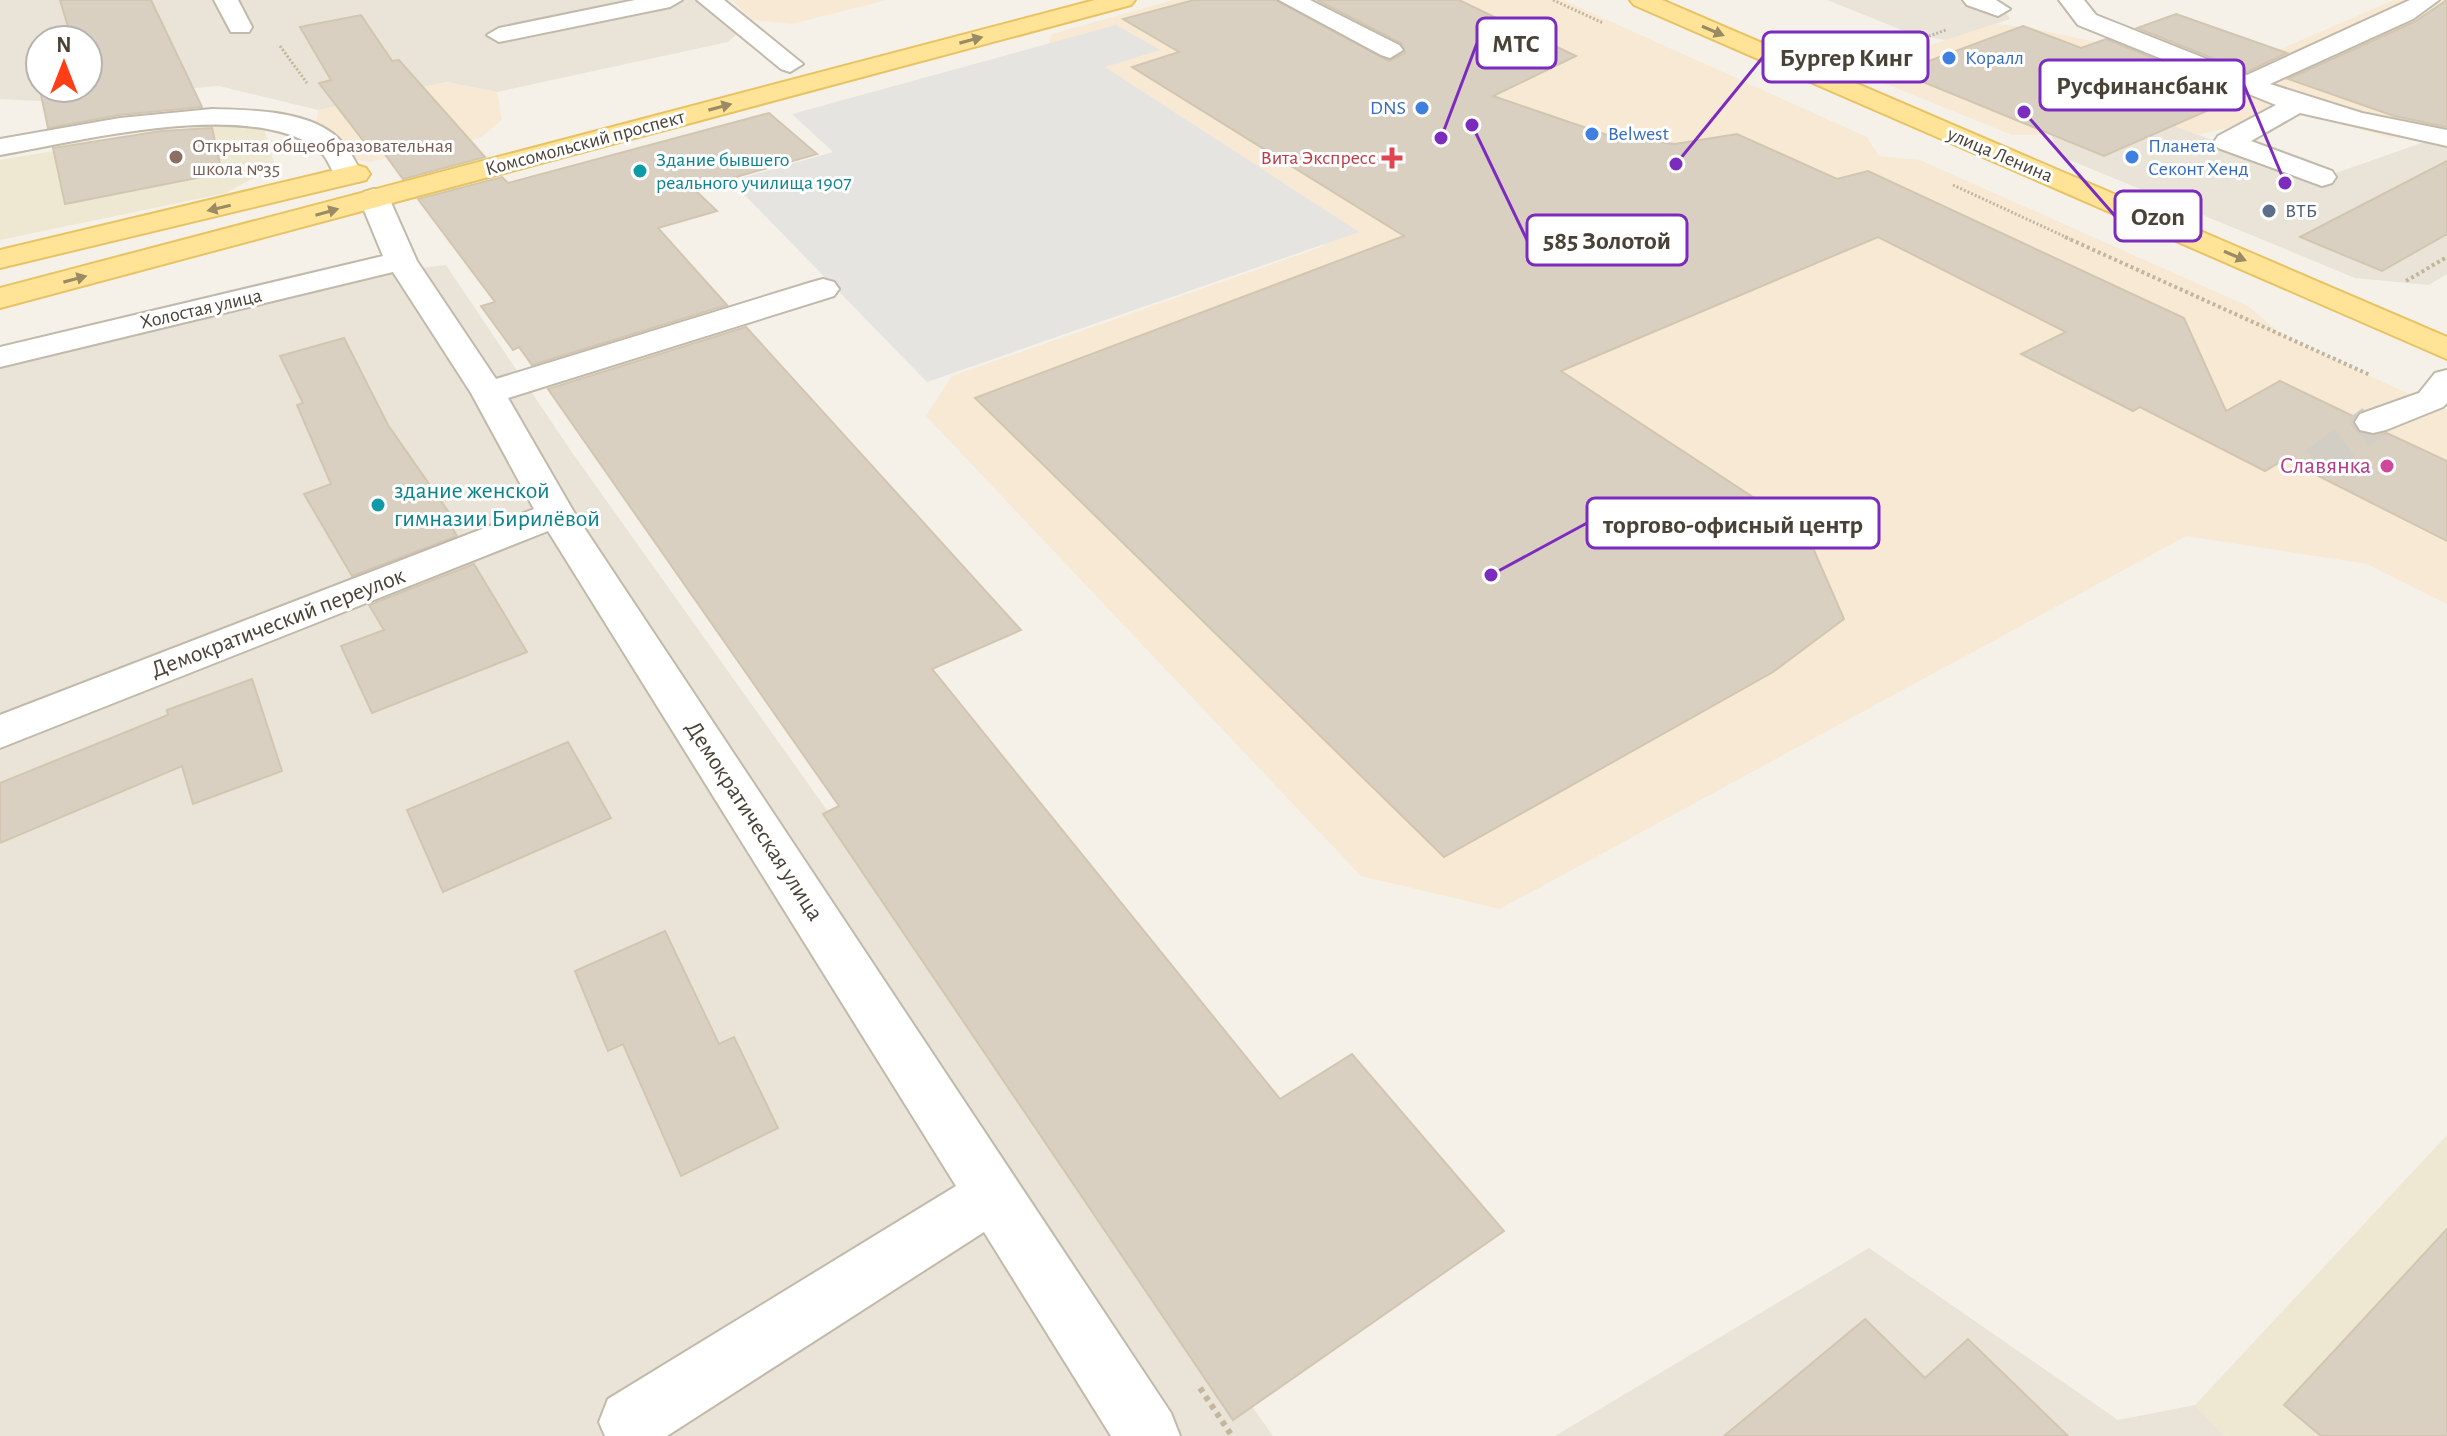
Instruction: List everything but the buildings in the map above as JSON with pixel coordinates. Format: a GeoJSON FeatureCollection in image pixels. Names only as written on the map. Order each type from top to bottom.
{"type":"FeatureCollection","features":[{"type":"Feature","properties":{"kind":"main road","name":"Комсомольский проспект"},"geometry":{"type":"LineString","coordinates":[[577,118],[1041,0]]}},
{"type":"Feature","properties":{"kind":"main road","name":"Комсомольский проспект"},"geometry":{"type":"LineString","coordinates":[[0,259],[367,181],[1123,0]]}},
{"type":"Feature","properties":{"kind":"main road","name":"улица Ленина"},"geometry":{"type":"LineString","coordinates":[[1642,0],[2447,349]]}},
{"type":"Feature","properties":{"kind":"main road","name":"Комсомольский проспект"},"geometry":{"type":"LineString","coordinates":[[0,298],[367,181]]}},
{"type":"Feature","properties":{"kind":"street"},"geometry":{"type":"LineString","coordinates":[[226,0],[240,27]]}},
{"type":"Feature","properties":{"kind":"street"},"geometry":{"type":"LineString","coordinates":[[499,35],[670,0]]}},
{"type":"Feature","properties":{"kind":"street"},"geometry":{"type":"LineString","coordinates":[[709,0],[790,64]]}},
{"type":"Feature","properties":{"kind":"street"},"geometry":{"type":"LineString","coordinates":[[1291,0],[1390,50]]}},
{"type":"Feature","properties":{"kind":"street"},"geometry":{"type":"LineString","coordinates":[[1975,0],[1998,9]]}},
{"type":"Feature","properties":{"kind":"street"},"geometry":{"type":"LineString","coordinates":[[2071,0],[2087,20],[2297,104],[2360,121],[2447,138]]}},
{"type":"Feature","properties":{"kind":"street"},"geometry":{"type":"LineString","coordinates":[[2246,85],[2404,14],[2427,0]]}},
{"type":"Feature","properties":{"kind":"street"},"geometry":{"type":"LineString","coordinates":[[2101,57],[2130,38]]}},
{"type":"Feature","properties":{"kind":"street"},"geometry":{"type":"LineString","coordinates":[[2297,104],[2228,142],[2322,177]]}},
{"type":"Feature","properties":{"kind":"street","name":"Демократическая улица"},"geometry":{"type":"LineString","coordinates":[[0,147],[180,119],[241,116],[295,126],[327,142],[367,181],[401,261],[488,393],[556,514],[1148,1436]]}},
{"type":"Feature","properties":{"kind":"street","name":"Холостая улица"},"geometry":{"type":"LineString","coordinates":[[0,357],[401,261]]}},
{"type":"Feature","properties":{"kind":"street"},"geometry":{"type":"LineString","coordinates":[[488,393],[823,289]]}},
{"type":"Feature","properties":{"kind":"street"},"geometry":{"type":"LineString","coordinates":[[2373,422],[2439,390]]}},
{"type":"Feature","properties":{"kind":"street","name":"Демократический переулок"},"geometry":{"type":"LineString","coordinates":[[0,732],[556,514]]}},
{"type":"Feature","properties":{"kind":"street"},"geometry":{"type":"LineString","coordinates":[[631,1422],[994,1194]]}},
{"type":"Feature","properties":{"kind":"path"},"geometry":{"type":"LineString","coordinates":[[1553,0],[1610,26]]}},
{"type":"Feature","properties":{"kind":"path"},"geometry":{"type":"LineString","coordinates":[[1867,58],[1953,27]]}},
{"type":"Feature","properties":{"kind":"path"},"geometry":{"type":"LineString","coordinates":[[1952,185],[2295,344],[2439,390]]}},
{"type":"Feature","properties":{"kind":"shaded area"},"geometry":{"type":"Polygon","coordinates":[[[0,0],[719,0],[753,20],[728,42],[497,92],[447,82],[318,110],[219,86],[104,96],[104,24],[24,24],[24,100],[0,99],[0,0]]]}},
{"type":"Feature","properties":{"kind":"shaded area"},"geometry":{"type":"Polygon","coordinates":[[[731,0],[887,0],[792,24],[753,20],[731,0]]]}},
{"type":"Feature","properties":{"kind":"shaded area"},"geometry":{"type":"Polygon","coordinates":[[[1173,0],[1563,0],[1867,137],[1879,156],[1920,160],[2248,306],[2286,338],[2447,411],[2447,604],[2367,564],[2186,536],[1500,909],[1361,876],[926,416],[952,376],[1324,246],[1043,58],[1052,34],[1173,0]]]}},
{"type":"Feature","properties":{"kind":"shaded area"},"geometry":{"type":"Polygon","coordinates":[[[1827,0],[1999,0],[2010,19],[1947,40],[1914,35],[1827,0]]]}},
{"type":"Feature","properties":{"kind":"shaded area"},"geometry":{"type":"Polygon","coordinates":[[[2394,0],[2447,0],[2447,139],[2391,138],[2297,112],[2197,135],[2147,115],[2103,113],[2051,135],[2012,135],[1879,81],[1876,63],[1994,24],[2026,27],[2156,55],[2239,67],[2394,0]]]}},
{"type":"Feature","properties":{"kind":"shaded area"},"geometry":{"type":"Polygon","coordinates":[[[1116,25],[1160,50],[1105,67],[1359,232],[927,382],[731,181],[833,152],[792,114],[1116,25]]]}},
{"type":"Feature","properties":{"kind":"shaded area"},"geometry":{"type":"Polygon","coordinates":[[[447,82],[497,92],[502,120],[480,138],[370,162],[341,157],[316,124],[318,110],[447,82]]]}},
{"type":"Feature","properties":{"kind":"shaded area"},"geometry":{"type":"Polygon","coordinates":[[[2103,113],[2147,115],[2297,173],[2333,174],[2427,141],[2447,139],[2447,274],[2429,285],[2355,278],[2060,156],[2051,135],[2103,113]]]}},
{"type":"Feature","properties":{"kind":"shaded area"},"geometry":{"type":"Polygon","coordinates":[[[215,124],[263,125],[275,166],[226,193],[0,240],[0,160],[215,124]]]}},
{"type":"Feature","properties":{"kind":"shaded area"},"geometry":{"type":"Polygon","coordinates":[[[446,265],[571,451],[1273,1436],[0,1436],[0,367],[288,283],[446,265]]]}},
{"type":"Feature","properties":{"kind":"shaded area"},"geometry":{"type":"Polygon","coordinates":[[[2447,1135],[2447,1436],[2225,1436],[2195,1405],[2447,1135]]]}},
{"type":"Feature","properties":{"kind":"shaded area"},"geometry":{"type":"Polygon","coordinates":[[[1869,1248],[2118,1420],[2195,1405],[2225,1436],[1555,1436],[1869,1248]]]}},
{"type":"Feature","properties":{"kind":"tunnel"},"geometry":{"type":"LineString","coordinates":[[2317,464],[2373,422]]}},
{"type":"Feature","properties":{"kind":"place","name":"Коралл"},"geometry":{"type":"Point","coordinates":[1949,58]}},
{"type":"Feature","properties":{"kind":"place","name":"DNS"},"geometry":{"type":"Point","coordinates":[1422,108]}},
{"type":"Feature","properties":{"kind":"place","name":"Ozon"},"geometry":{"type":"Point","coordinates":[2024,112]}},
{"type":"Feature","properties":{"kind":"place","name":"585 Золотой"},"geometry":{"type":"Point","coordinates":[1472,125]}},
{"type":"Feature","properties":{"kind":"place","name":"Belwest"},"geometry":{"type":"Point","coordinates":[1592,134]}},
{"type":"Feature","properties":{"kind":"place","name":"МТС"},"geometry":{"type":"Point","coordinates":[1441,138]}},
{"type":"Feature","properties":{"kind":"place","name":"Открытая общеобразовательная школа №35"},"geometry":{"type":"Point","coordinates":[176,157]}},
{"type":"Feature","properties":{"kind":"place","name":"Планета Секонт Хенд"},"geometry":{"type":"Point","coordinates":[2132,157]}},
{"type":"Feature","properties":{"kind":"place","name":"Вита Экспресс"},"geometry":{"type":"Point","coordinates":[1392,158]}},
{"type":"Feature","properties":{"kind":"place","name":"Бургер Кинг"},"geometry":{"type":"Point","coordinates":[1676,164]}},
{"type":"Feature","properties":{"kind":"place","name":"Здание бывшего реального училища 1907"},"geometry":{"type":"Point","coordinates":[640,171]}},
{"type":"Feature","properties":{"kind":"place","name":"Русфинансбанк"},"geometry":{"type":"Point","coordinates":[2285,183]}},
{"type":"Feature","properties":{"kind":"place","name":"ВТБ"},"geometry":{"type":"Point","coordinates":[2269,211]}},
{"type":"Feature","properties":{"kind":"place","name":"Славянка"},"geometry":{"type":"Point","coordinates":[2387,466]}},
{"type":"Feature","properties":{"kind":"place","name":"здание женской гимназии Бирилёвой"},"geometry":{"type":"Point","coordinates":[378,505]}},
{"type":"Feature","properties":{"kind":"place","name":"торгово-офисный центр"},"geometry":{"type":"Point","coordinates":[1491,575]}}]}
